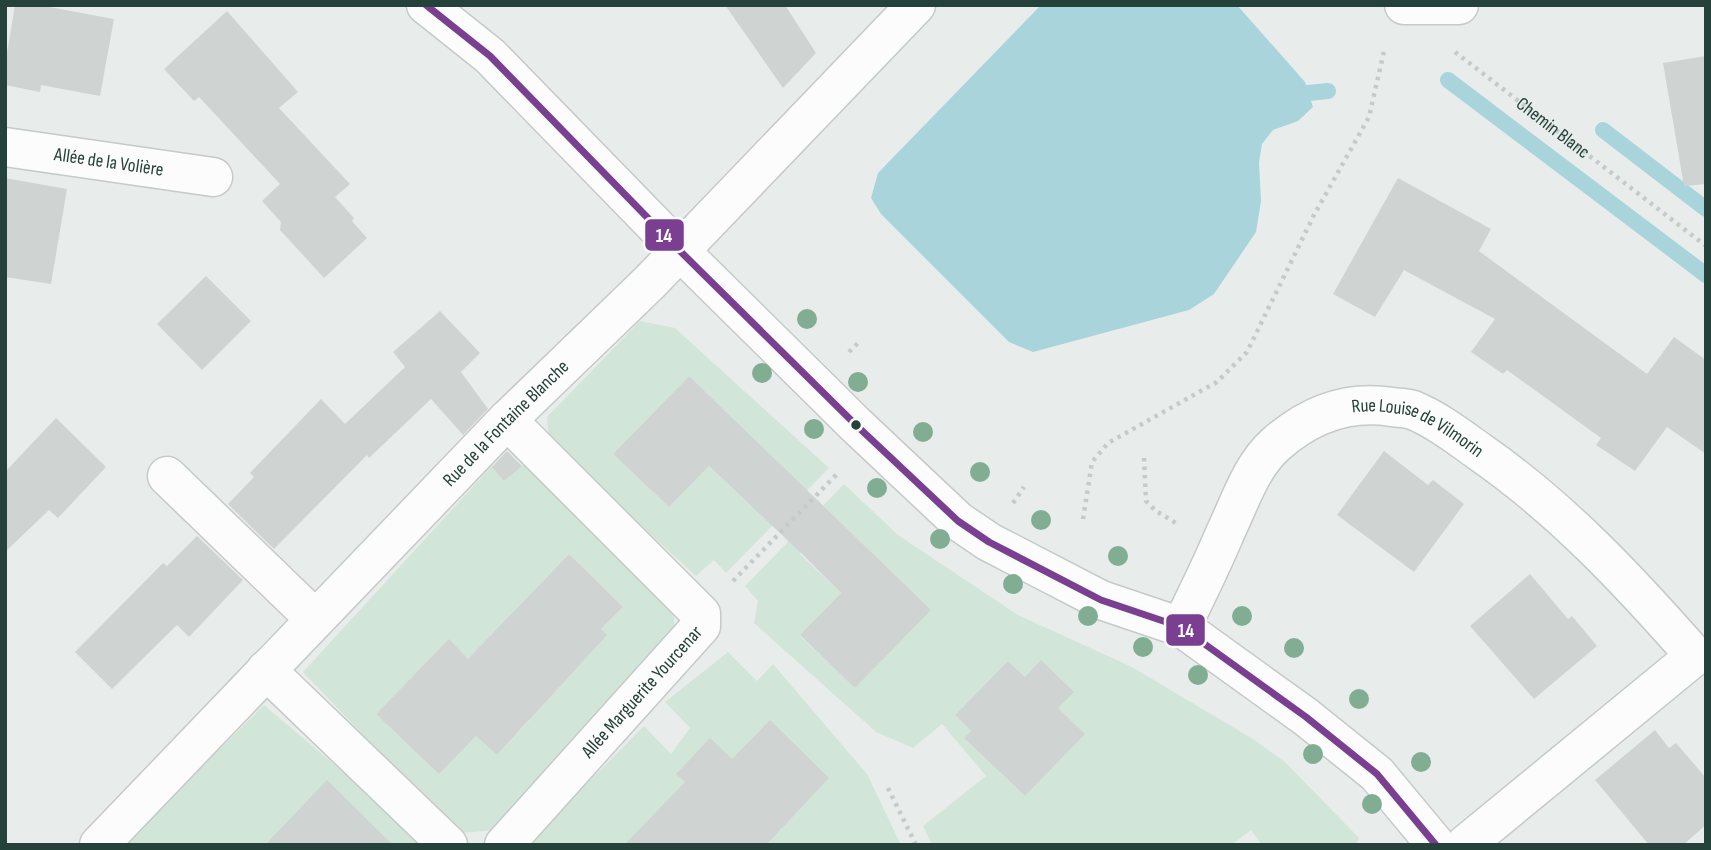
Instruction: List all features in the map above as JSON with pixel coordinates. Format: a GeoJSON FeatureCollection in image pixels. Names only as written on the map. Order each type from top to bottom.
{"type":"FeatureCollection","features":[{"type":"Feature","properties":{"kind":"street"},"geometry":{"type":"LineString","coordinates":[[426,5],[490,56],[545,116],[680,251],[856,425],[958,521],[989,542],[1101,600],[1181,627],[1306,717],[1377,774],[1436,845]]}},
{"type":"Feature","properties":{"kind":"street","name":"Rue de la Fontaine Blanche"},"geometry":{"type":"LineString","coordinates":[[99,845],[314,618],[507,420],[680,251],[916,5]]}},
{"type":"Feature","properties":{"kind":"street"},"geometry":{"type":"LineString","coordinates":[[1404,6],[1459,5]]}},
{"type":"Feature","properties":{"kind":"street","name":"Allée de la Volière"},"geometry":{"type":"LineString","coordinates":[[5,147],[213,177]]}},
{"type":"Feature","properties":{"kind":"street","name":"Rue Louise de Vilmorin"},"geometry":{"type":"LineString","coordinates":[[1181,627],[1250,478],[1274,446],[1308,420],[1342,407],[1375,404],[1411,410],[1441,425],[1509,472],[1549,504],[1637,590],[1700,663],[1465,845]]}},
{"type":"Feature","properties":{"kind":"street","name":"Allée Marguerite Yourcenar"},"geometry":{"type":"LineString","coordinates":[[504,845],[701,626],[701,614],[507,420]]}},
{"type":"Feature","properties":{"kind":"street"},"geometry":{"type":"LineString","coordinates":[[167,476],[314,618]]}},
{"type":"Feature","properties":{"kind":"street"},"geometry":{"type":"LineString","coordinates":[[266,670],[448,845]]}},
{"type":"Feature","properties":{"kind":"path","name":"Chemin Blanc"},"geometry":{"type":"LineString","coordinates":[[1404,6],[1457,53],[1706,246]]}},
{"type":"Feature","properties":{"kind":"path"},"geometry":{"type":"LineString","coordinates":[[1083,519],[1091,462],[1108,443],[1217,382],[1247,352],[1314,215],[1369,117],[1387,37],[1404,6]]}},
{"type":"Feature","properties":{"kind":"path"},"geometry":{"type":"LineString","coordinates":[[1144,458],[1146,502],[1218,550]]}},
{"type":"Feature","properties":{"kind":"path"},"geometry":{"type":"LineString","coordinates":[[701,614],[843,469]]}},
{"type":"Feature","properties":{"kind":"path"},"geometry":{"type":"LineString","coordinates":[[888,788],[916,845]]}},
{"type":"Feature","properties":{"kind":"green space"},"geometry":{"type":"Polygon","coordinates":[[[640,321],[675,328],[829,468],[726,573],[714,560],[696,576],[549,441],[547,417],[640,321]],[[689,376],[613,454],[669,507],[709,466],[751,506],[786,470],[689,376]]]}},
{"type":"Feature","properties":{"kind":"green space"},"geometry":{"type":"Polygon","coordinates":[[[534,465],[673,609],[675,632],[494,830],[461,833],[425,800],[303,672],[492,466],[534,465]],[[569,554],[501,625],[601,629],[623,607],[569,554]],[[449,640],[376,714],[439,773],[476,736],[497,755],[530,720],[449,640]]]}},
{"type":"Feature","properties":{"kind":"green space"},"geometry":{"type":"Polygon","coordinates":[[[844,484],[898,535],[1018,615],[1132,667],[1253,739],[1286,763],[1359,838],[1356,845],[1262,845],[1251,830],[1231,845],[932,845],[923,826],[986,776],[942,724],[913,748],[876,732],[754,623],[758,601],[745,586],[844,484]],[[835,518],[800,554],[841,593],[800,636],[855,687],[835,518]],[[1008,661],[955,715],[971,731],[964,738],[1025,796],[1084,734],[1008,661]]]}},
{"type":"Feature","properties":{"kind":"green space"},"geometry":{"type":"Polygon","coordinates":[[[728,652],[757,681],[773,664],[867,774],[901,845],[526,845],[644,726],[671,754],[690,728],[665,702],[728,652]]]}},
{"type":"Feature","properties":{"kind":"green space"},"geometry":{"type":"Polygon","coordinates":[[[264,705],[368,793],[419,845],[123,845],[264,705]]]}},
{"type":"Feature","properties":{"kind":"water"},"geometry":{"type":"Polygon","coordinates":[[[1041,5],[1237,5],[1305,82],[1313,107],[1298,121],[1273,130],[1262,144],[1259,162],[1261,201],[1256,232],[1214,294],[1189,310],[1033,352],[1009,342],[881,214],[871,198],[878,173],[1041,5]]]}},
{"type":"Feature","properties":{"kind":"building"},"geometry":{"type":"Polygon","coordinates":[[[15,5],[39,5],[114,19],[100,96],[41,85],[40,92],[5,85],[5,65],[15,5]]]}},
{"type":"Feature","properties":{"kind":"building"},"geometry":{"type":"Polygon","coordinates":[[[725,5],[785,5],[816,53],[783,88],[725,5]]]}},
{"type":"Feature","properties":{"kind":"building"},"geometry":{"type":"Polygon","coordinates":[[[227,11],[298,92],[279,108],[350,184],[335,197],[367,238],[324,278],[280,230],[281,222],[262,201],[280,184],[199,97],[194,101],[164,69],[227,11]]]}},
{"type":"Feature","properties":{"kind":"building"},"geometry":{"type":"Polygon","coordinates":[[[1706,56],[1706,184],[1684,186],[1663,63],[1706,56]]]}},
{"type":"Feature","properties":{"kind":"building"},"geometry":{"type":"Polygon","coordinates":[[[5,178],[67,189],[51,284],[5,277],[5,178]]]}},
{"type":"Feature","properties":{"kind":"building"},"geometry":{"type":"Polygon","coordinates":[[[1398,178],[1491,229],[1479,251],[1647,374],[1674,337],[1706,360],[1706,454],[1667,427],[1635,471],[1596,445],[1601,438],[1507,370],[1503,374],[1471,352],[1495,319],[1404,270],[1375,317],[1333,294],[1398,178]]]}},
{"type":"Feature","properties":{"kind":"building"},"geometry":{"type":"Polygon","coordinates":[[[206,276],[251,321],[202,370],[157,324],[206,276]]]}},
{"type":"Feature","properties":{"kind":"building"},"geometry":{"type":"Polygon","coordinates":[[[440,311],[480,353],[461,372],[488,409],[463,435],[431,399],[369,458],[367,455],[274,549],[228,504],[254,477],[250,473],[321,399],[345,424],[405,367],[393,352],[440,311]]]}},
{"type":"Feature","properties":{"kind":"building"},"geometry":{"type":"Polygon","coordinates":[[[689,376],[931,610],[855,688],[800,635],[841,593],[801,553],[709,466],[669,507],[613,454],[689,376]]]}},
{"type":"Feature","properties":{"kind":"building"},"geometry":{"type":"Polygon","coordinates":[[[56,418],[106,467],[58,518],[49,510],[5,552],[5,472],[56,418]]]}},
{"type":"Feature","properties":{"kind":"building"},"geometry":{"type":"Polygon","coordinates":[[[507,451],[522,466],[504,481],[492,467],[507,451]]]}},
{"type":"Feature","properties":{"kind":"building"},"geometry":{"type":"Polygon","coordinates":[[[1384,451],[1428,485],[1433,480],[1464,504],[1414,572],[1337,515],[1384,451]]]}},
{"type":"Feature","properties":{"kind":"building"},"geometry":{"type":"Polygon","coordinates":[[[197,536],[243,580],[189,637],[177,625],[112,689],[75,652],[163,563],[167,566],[197,536]]]}},
{"type":"Feature","properties":{"kind":"building"},"geometry":{"type":"Polygon","coordinates":[[[569,554],[623,607],[601,629],[607,635],[497,755],[476,736],[439,774],[376,714],[449,639],[468,659],[569,554]]]}},
{"type":"Feature","properties":{"kind":"building"},"geometry":{"type":"Polygon","coordinates":[[[1530,574],[1568,619],[1572,616],[1597,646],[1534,699],[1470,626],[1530,574]]]}},
{"type":"Feature","properties":{"kind":"building"},"geometry":{"type":"Polygon","coordinates":[[[1041,660],[1074,692],[1058,708],[1085,734],[1025,796],[964,738],[971,731],[955,715],[1008,661],[1025,677],[1041,660]]]}},
{"type":"Feature","properties":{"kind":"building"},"geometry":{"type":"Polygon","coordinates":[[[770,720],[829,778],[766,845],[624,845],[685,782],[676,774],[710,738],[732,759],[770,720]]]}},
{"type":"Feature","properties":{"kind":"building"},"geometry":{"type":"Polygon","coordinates":[[[1655,730],[1669,748],[1676,743],[1706,778],[1706,825],[1683,845],[1649,845],[1595,780],[1655,730]]]}},
{"type":"Feature","properties":{"kind":"building"},"geometry":{"type":"Polygon","coordinates":[[[327,780],[393,845],[265,845],[327,780]]]}},
{"type":"Feature","properties":{"kind":"waterway"},"geometry":{"type":"LineString","coordinates":[[1448,80],[1706,275]]}},
{"type":"Feature","properties":{"kind":"waterway"},"geometry":{"type":"LineString","coordinates":[[1308,93],[1328,91]]}},
{"type":"Feature","properties":{"kind":"waterway"},"geometry":{"type":"LineString","coordinates":[[1603,130],[1706,209]]}},
{"type":"Feature","properties":{"kind":"transit line","name":"14"},"geometry":{"type":"LineString","coordinates":[[426,5],[490,56],[680,251],[856,425],[958,521],[989,542],[1101,600],[1181,627],[1306,717],[1377,774],[1436,845]]}}]}
